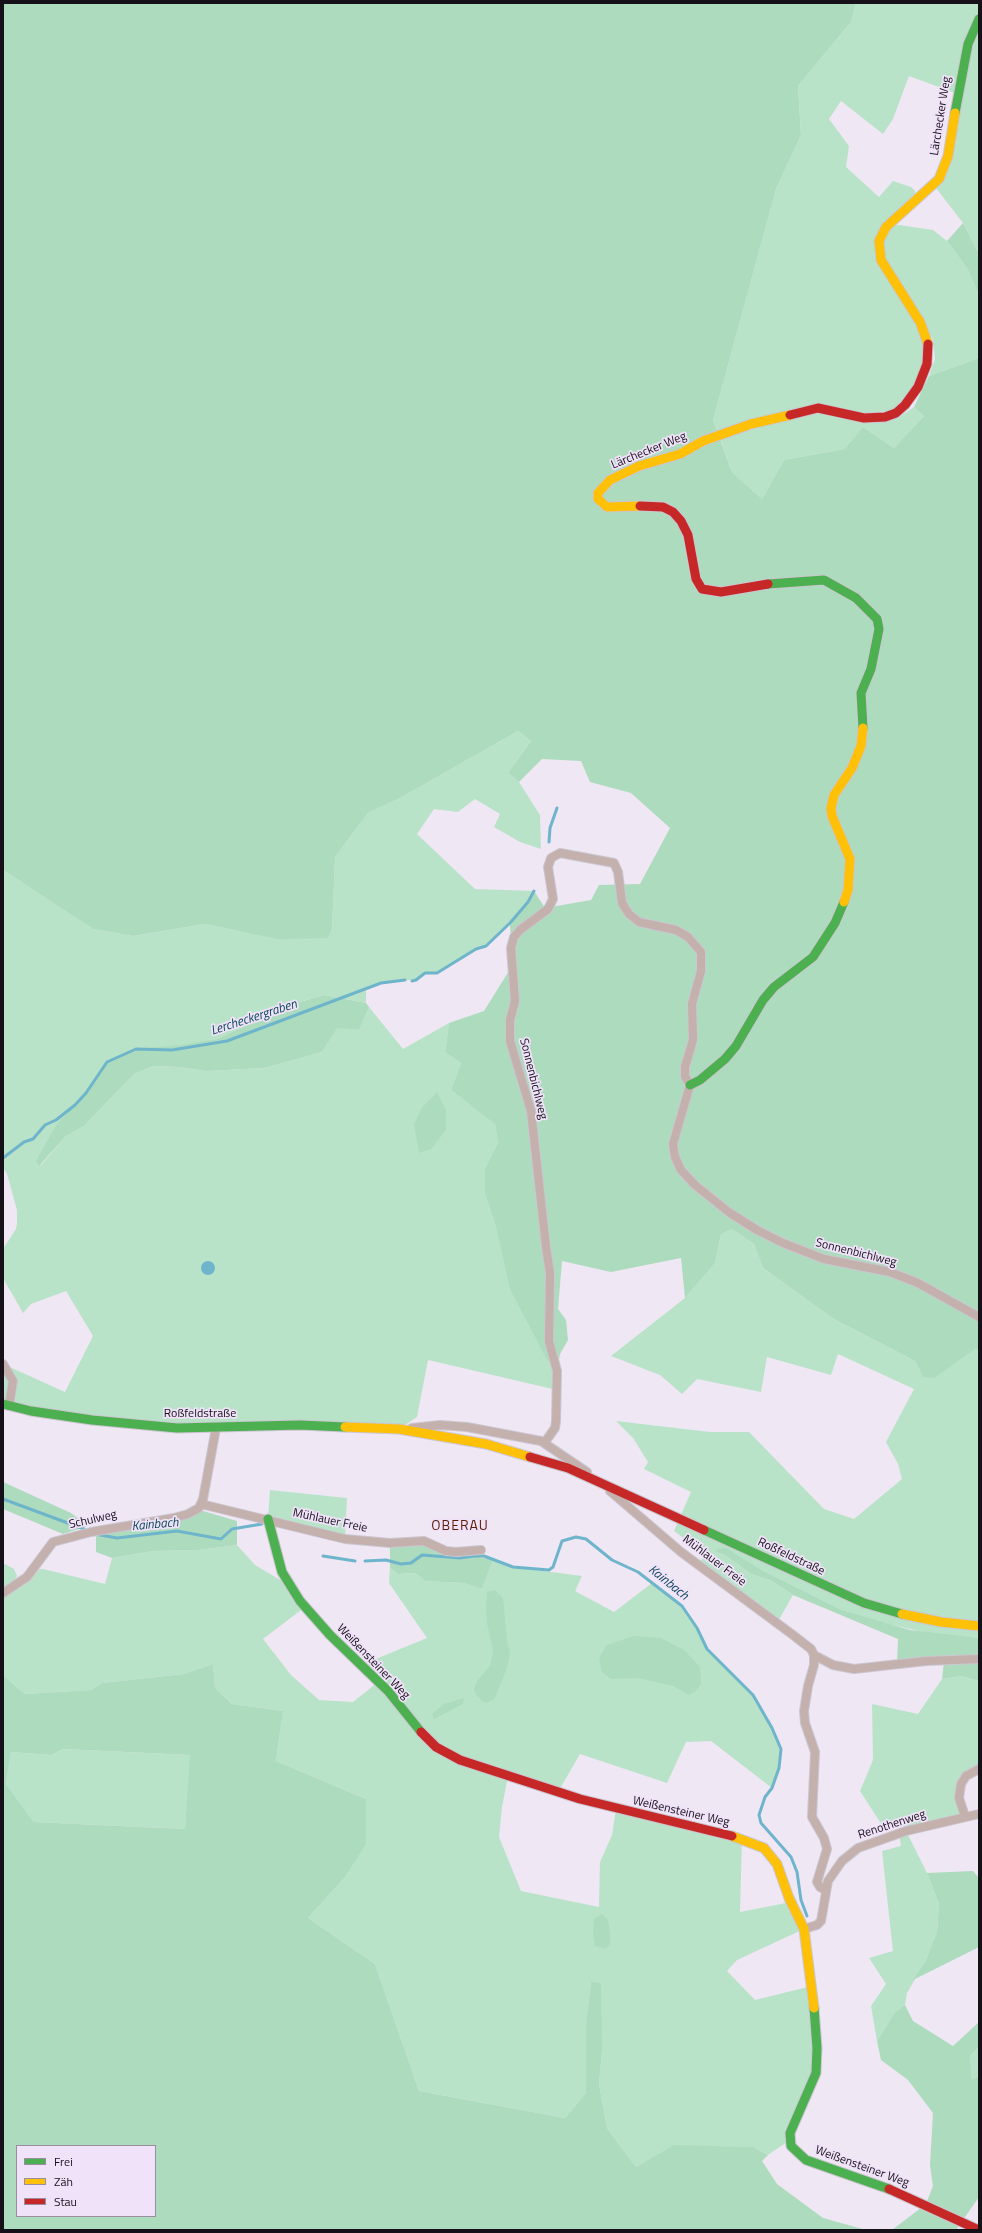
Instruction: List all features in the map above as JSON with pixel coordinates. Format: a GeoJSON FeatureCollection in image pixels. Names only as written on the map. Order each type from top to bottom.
{"type":"FeatureCollection","features":[{"type":"Feature","properties":{"kind":"street","name":"Lärchecker Weg"},"geometry":{"type":"LineString","coordinates":[[690,1085],[700,1080],[726,1059],[736,1046],[763,1000],[774,987],[813,957],[835,923],[842,908],[848,890],[850,859],[832,816],[831,808],[834,796],[852,768],[861,746],[864,720],[861,693],[871,669],[879,629],[877,620],[856,598],[824,580],[781,582],[716,592],[702,589],[696,579],[688,535],[681,521],[673,512],[663,507],[652,505],[607,507],[598,499],[598,493],[600,489],[610,480],[640,466],[680,454],[703,441],[751,424],[818,408],[864,418],[885,417],[896,413],[911,398],[927,364],[928,342],[920,322],[881,260],[879,241],[886,227],[939,179],[943,172],[948,156],[961,72],[968,44],[979,19]]}},
{"type":"Feature","properties":{"kind":"street","name":"Sonnenbichlweg"},"geometry":{"type":"LineString","coordinates":[[545,1442],[555,1428],[557,1371],[550,1341],[550,1273],[531,1111],[510,1040],[510,1027],[515,1001],[511,948],[514,937],[520,930],[548,909],[553,899],[548,867],[554,855],[567,854],[614,863],[618,872],[622,903],[629,914],[639,922],[676,930],[688,936],[696,944],[702,960],[692,1004],[691,1052],[685,1067],[685,1076],[690,1085],[673,1144],[675,1157],[682,1170],[710,1198],[757,1230],[783,1243],[824,1259],[890,1272],[918,1283],[979,1317]]}},
{"type":"Feature","properties":{"kind":"street"},"geometry":{"type":"LineString","coordinates":[[3,1364],[13,1381],[6,1405]]}},
{"type":"Feature","properties":{"kind":"street","name":"Roßfeldstraße"},"geometry":{"type":"LineString","coordinates":[[6,1405],[92,1420],[177,1428],[300,1425],[399,1429],[486,1444],[568,1468],[864,1603],[896,1613],[941,1622],[979,1626]]}},
{"type":"Feature","properties":{"kind":"street","name":"Roßfeldstraße"},"geometry":{"type":"LineString","coordinates":[[399,1429],[440,1425],[466,1427],[545,1442],[601,1483]]}},
{"type":"Feature","properties":{"kind":"street"},"geometry":{"type":"LineString","coordinates":[[216,1428],[201,1504],[215,1509],[268,1519]]}},
{"type":"Feature","properties":{"kind":"street","name":"Mühlauer Freie"},"geometry":{"type":"LineString","coordinates":[[601,1483],[681,1552],[793,1635],[811,1649],[814,1655],[833,1665],[854,1669],[926,1661],[979,1659]]}},
{"type":"Feature","properties":{"kind":"street","name":"Schulweg"},"geometry":{"type":"LineString","coordinates":[[3,1593],[27,1577],[53,1542],[91,1532],[174,1518],[194,1511],[201,1504]]}},
{"type":"Feature","properties":{"kind":"street","name":"Mühlauer Freie"},"geometry":{"type":"LineString","coordinates":[[268,1519],[345,1539],[390,1543],[424,1541],[446,1551],[456,1552],[481,1550]]}},
{"type":"Feature","properties":{"kind":"street","name":"Weißensteiner Weg"},"geometry":{"type":"LineString","coordinates":[[268,1519],[282,1572],[300,1602],[330,1635],[388,1691],[409,1719],[436,1747],[460,1760],[580,1799],[754,1842],[764,1848],[777,1864],[804,1929],[812,1986],[817,2061],[814,2081],[790,2133],[791,2146],[806,2160],[897,2192],[979,2230]]}},
{"type":"Feature","properties":{"kind":"street"},"geometry":{"type":"LineString","coordinates":[[814,1655],[814,1665],[808,1686],[804,1711],[805,1723],[816,1752],[812,1817],[824,1838],[827,1849],[817,1882],[820,1887],[825,1890]]}},
{"type":"Feature","properties":{"kind":"street"},"geometry":{"type":"LineString","coordinates":[[965,1816],[959,1798],[961,1784],[966,1776],[979,1769]]}},
{"type":"Feature","properties":{"kind":"street","name":"Renothenweg"},"geometry":{"type":"LineString","coordinates":[[804,1929],[816,1925],[821,1921],[824,1911],[825,1890],[834,1870],[846,1857],[858,1848],[906,1831],[965,1816],[979,1814]]}},
{"type":"Feature","properties":{"kind":"green space"},"geometry":{"type":"Polygon","coordinates":[[[3,3],[856,3],[851,22],[798,86],[801,135],[776,189],[713,420],[732,472],[762,499],[784,460],[844,449],[863,427],[894,448],[924,416],[914,407],[929,376],[979,358],[979,1349],[975,1349],[934,1378],[923,1377],[915,1361],[832,1318],[763,1268],[754,1244],[732,1229],[721,1234],[715,1263],[685,1298],[681,1258],[611,1272],[562,1261],[558,1309],[566,1320],[568,1340],[560,1354],[557,1371],[546,1358],[510,1289],[497,1231],[485,1193],[485,1168],[498,1143],[495,1124],[451,1090],[461,1063],[445,1052],[449,1023],[484,1011],[512,966],[510,923],[528,902],[534,891],[545,908],[591,900],[599,885],[640,884],[670,828],[631,793],[590,782],[581,761],[542,759],[519,782],[508,773],[531,741],[518,731],[402,797],[368,813],[335,857],[332,929],[328,938],[278,939],[205,924],[133,936],[93,929],[3,870],[3,3]]]}},
{"type":"Feature","properties":{"kind":"green space"},"geometry":{"type":"Polygon","coordinates":[[[856,3],[979,3],[979,13],[955,93],[909,76],[893,119],[883,134],[841,101],[829,119],[849,146],[846,167],[879,197],[893,181],[911,187],[915,191],[915,195],[876,241],[917,322],[927,354],[915,386],[896,410],[859,414],[829,407],[717,431],[713,420],[776,189],[801,135],[798,86],[851,22],[856,3]]]}},
{"type":"Feature","properties":{"kind":"green space"},"geometry":{"type":"Polygon","coordinates":[[[979,24],[979,254],[963,223],[936,188],[962,80],[979,24]]]}},
{"type":"Feature","properties":{"kind":"green space"},"geometry":{"type":"Polygon","coordinates":[[[963,223],[979,254],[979,295],[967,268],[947,241],[963,223]]]}},
{"type":"Feature","properties":{"kind":"green space"},"geometry":{"type":"Polygon","coordinates":[[[899,225],[933,230],[947,241],[967,268],[979,295],[979,358],[929,376],[935,359],[933,339],[883,255],[885,234],[891,226],[899,225]]]}},
{"type":"Feature","properties":{"kind":"green space"},"geometry":{"type":"Polygon","coordinates":[[[914,407],[924,416],[894,448],[863,427],[844,449],[784,460],[762,499],[732,472],[720,438],[811,413],[896,419],[914,407]]]}},
{"type":"Feature","properties":{"kind":"green space"},"geometry":{"type":"Polygon","coordinates":[[[518,731],[531,741],[508,773],[519,782],[540,815],[541,849],[520,842],[494,827],[500,814],[475,799],[458,812],[434,809],[417,834],[475,889],[534,891],[528,902],[510,923],[486,946],[476,949],[437,973],[425,973],[416,980],[393,980],[366,989],[366,1003],[324,995],[290,1005],[217,1039],[107,1062],[86,1093],[58,1122],[40,1166],[65,1137],[84,1126],[134,1074],[153,1066],[178,1067],[206,1071],[264,1068],[322,1052],[337,1027],[359,1030],[369,1007],[403,1049],[449,1023],[445,1052],[461,1063],[451,1090],[495,1123],[498,1143],[485,1168],[485,1193],[497,1231],[557,1371],[557,1390],[428,1360],[417,1417],[399,1429],[177,1428],[3,1404],[3,1364],[65,1392],[93,1336],[66,1291],[31,1304],[23,1313],[3,1278],[3,1249],[16,1229],[17,1210],[7,1174],[3,1167],[3,870],[93,929],[133,936],[205,924],[234,930],[328,938],[332,929],[335,857],[368,813],[402,797],[518,731]]]}},
{"type":"Feature","properties":{"kind":"green space"},"geometry":{"type":"Polygon","coordinates":[[[324,995],[366,1003],[369,1007],[359,1030],[337,1028],[322,1052],[264,1068],[206,1071],[178,1067],[153,1066],[134,1074],[84,1126],[65,1137],[39,1166],[36,1161],[58,1122],[86,1093],[107,1062],[136,1049],[181,1045],[217,1039],[290,1005],[324,995]]]}},
{"type":"Feature","properties":{"kind":"green space"},"geometry":{"type":"Polygon","coordinates":[[[437,1092],[446,1110],[446,1130],[431,1149],[419,1153],[414,1125],[421,1109],[437,1092]]]}},
{"type":"Feature","properties":{"kind":"green space"},"geometry":{"type":"Polygon","coordinates":[[[732,1229],[754,1244],[763,1268],[832,1318],[915,1361],[923,1377],[975,1349],[979,1349],[979,1638],[931,1634],[872,1620],[842,1610],[762,1570],[726,1549],[716,1552],[725,1555],[751,1574],[770,1580],[793,1595],[777,1623],[698,1565],[705,1554],[674,1531],[691,1492],[644,1469],[648,1462],[633,1438],[616,1421],[710,1432],[749,1432],[824,1509],[854,1519],[902,1479],[898,1464],[886,1442],[914,1389],[838,1354],[831,1375],[767,1357],[761,1392],[697,1379],[682,1394],[660,1375],[611,1356],[685,1298],[715,1263],[721,1234],[732,1229]]]}},
{"type":"Feature","properties":{"kind":"green space"},"geometry":{"type":"Polygon","coordinates":[[[3,1482],[71,1513],[88,1526],[63,1534],[3,1509],[3,1482]]]}},
{"type":"Feature","properties":{"kind":"green space"},"geometry":{"type":"Polygon","coordinates":[[[270,1490],[347,1498],[345,1539],[268,1519],[270,1490]]]}},
{"type":"Feature","properties":{"kind":"green space"},"geometry":{"type":"Polygon","coordinates":[[[203,1511],[237,1521],[237,1545],[198,1550],[153,1551],[112,1558],[96,1552],[96,1534],[174,1522],[203,1511]]]}},
{"type":"Feature","properties":{"kind":"green space"},"geometry":{"type":"Polygon","coordinates":[[[416,1541],[493,1560],[482,1589],[464,1583],[425,1581],[415,1573],[398,1574],[390,1568],[390,1543],[416,1541]]]}},
{"type":"Feature","properties":{"kind":"green space"},"geometry":{"type":"Polygon","coordinates":[[[237,1545],[255,1565],[287,1584],[305,1607],[263,1639],[291,1675],[319,1700],[353,1702],[378,1682],[361,1665],[427,1638],[389,1583],[390,1568],[398,1574],[415,1573],[425,1581],[464,1583],[482,1589],[493,1560],[513,1567],[582,1576],[575,1591],[614,1612],[652,1583],[682,1606],[697,1628],[707,1649],[753,1695],[772,1728],[781,1749],[779,1768],[772,1788],[711,1741],[686,1742],[667,1783],[580,1754],[558,1792],[508,1776],[502,1807],[499,1837],[521,1891],[599,1907],[600,1862],[612,1835],[616,1809],[742,1838],[740,1912],[791,1902],[804,1929],[737,1960],[727,1971],[755,2000],[812,1986],[817,2061],[790,2140],[768,2155],[753,2147],[674,2146],[636,2167],[607,2128],[599,2084],[602,2051],[591,1982],[586,2025],[586,2093],[565,2118],[419,2091],[375,1964],[308,1918],[344,1878],[366,1799],[276,1761],[283,1711],[232,1704],[215,1688],[213,1664],[184,1674],[102,1683],[91,1690],[25,1694],[3,1675],[3,1593],[32,1570],[43,1569],[105,1584],[112,1558],[153,1551],[198,1550],[237,1545]]]}},
{"type":"Feature","properties":{"kind":"green space"},"geometry":{"type":"Polygon","coordinates":[[[726,1548],[762,1570],[842,1610],[910,1630],[979,1638],[979,1681],[961,1676],[942,1679],[944,1661],[897,1664],[898,1639],[793,1595],[770,1580],[751,1574],[725,1555],[716,1552],[717,1549],[726,1548]]]}},
{"type":"Feature","properties":{"kind":"green space"},"geometry":{"type":"Polygon","coordinates":[[[3,1563],[14,1569],[17,1576],[13,1583],[3,1589],[3,1563]]]}},
{"type":"Feature","properties":{"kind":"green space"},"geometry":{"type":"Polygon","coordinates":[[[495,1590],[503,1598],[507,1641],[510,1653],[507,1668],[494,1700],[485,1703],[477,1696],[474,1689],[477,1681],[490,1666],[493,1651],[487,1623],[486,1605],[487,1592],[495,1590]]]}},
{"type":"Feature","properties":{"kind":"green space"},"geometry":{"type":"Polygon","coordinates":[[[633,1636],[661,1638],[684,1650],[700,1667],[701,1684],[696,1691],[689,1695],[673,1686],[639,1678],[611,1679],[602,1672],[599,1658],[607,1645],[633,1636]]]}},
{"type":"Feature","properties":{"kind":"green space"},"geometry":{"type":"Polygon","coordinates":[[[213,1664],[215,1688],[232,1704],[283,1711],[276,1761],[366,1799],[366,1844],[344,1878],[308,1918],[375,1964],[419,2091],[565,2118],[586,2093],[586,2024],[591,1982],[601,1983],[602,2051],[599,2084],[607,2128],[636,2167],[674,2145],[753,2147],[768,2155],[762,2161],[777,2184],[823,2218],[866,2230],[3,2230],[3,1675],[25,1694],[91,1690],[102,1683],[184,1674],[213,1664]],[[63,1749],[51,1755],[11,1752],[6,1784],[34,1822],[185,1829],[190,1755],[63,1749]]]}},
{"type":"Feature","properties":{"kind":"green space"},"geometry":{"type":"Polygon","coordinates":[[[961,1676],[979,1681],[979,1769],[961,1785],[965,1816],[906,1831],[927,1873],[939,1904],[937,1932],[925,1962],[907,1993],[905,2005],[895,2012],[877,2041],[871,2006],[886,1984],[869,1958],[893,1951],[882,1851],[901,1846],[899,1833],[905,1831],[901,1820],[882,1825],[860,1791],[873,1760],[872,1704],[918,1714],[942,1679],[961,1676]]]}},
{"type":"Feature","properties":{"kind":"green space"},"geometry":{"type":"Polygon","coordinates":[[[464,1698],[463,1704],[434,1719],[432,1714],[444,1704],[464,1698]]]}},
{"type":"Feature","properties":{"kind":"green space"},"geometry":{"type":"Polygon","coordinates":[[[63,1749],[191,1755],[185,1829],[34,1822],[6,1784],[11,1752],[51,1755],[63,1749]]]}},
{"type":"Feature","properties":{"kind":"green space"},"geometry":{"type":"Polygon","coordinates":[[[973,1871],[979,1878],[979,1947],[913,1980],[925,1962],[937,1932],[939,1904],[927,1873],[973,1871]]]}},
{"type":"Feature","properties":{"kind":"green space"},"geometry":{"type":"Polygon","coordinates":[[[602,1914],[608,1920],[610,1933],[610,1944],[605,1949],[595,1946],[593,1931],[594,1919],[602,1914]]]}},
{"type":"Feature","properties":{"kind":"green space"},"geometry":{"type":"Polygon","coordinates":[[[905,2005],[913,2021],[953,2046],[979,2022],[979,2047],[970,2056],[972,2080],[979,2076],[979,2197],[956,2230],[892,2230],[926,2204],[933,2186],[930,2165],[933,2113],[908,2080],[881,2060],[877,2041],[895,2012],[905,2005]]]}},
{"type":"Feature","properties":{"kind":"green space"},"geometry":{"type":"Polygon","coordinates":[[[979,2047],[979,2076],[972,2081],[970,2056],[979,2047]]]}},
{"type":"Feature","properties":{"kind":"water"},"geometry":{"type":"Polygon","coordinates":[[[205,1261],[211,1261],[215,1265],[215,1271],[211,1275],[205,1275],[201,1271],[201,1265],[205,1261]]]}},
{"type":"Feature","properties":{"kind":"waterway","name":"Lercheckergraben"},"geometry":{"type":"LineString","coordinates":[[549,842],[550,828],[557,808]]}},
{"type":"Feature","properties":{"kind":"waterway","name":"Lercheckergraben"},"geometry":{"type":"LineString","coordinates":[[412,981],[416,980],[425,973],[437,973],[476,949],[486,946],[510,923],[528,902],[534,891]]}},
{"type":"Feature","properties":{"kind":"waterway","name":"Lercheckergraben"},"geometry":{"type":"LineString","coordinates":[[3,1158],[24,1142],[33,1139],[45,1125],[56,1120],[75,1105],[86,1093],[107,1062],[136,1049],[172,1050],[227,1041],[381,983],[405,980]]}},
{"type":"Feature","properties":{"kind":"waterway","name":"Kainbach"},"geometry":{"type":"LineString","coordinates":[[3,1499],[84,1529]]}},
{"type":"Feature","properties":{"kind":"waterway","name":"Kainbach"},"geometry":{"type":"LineString","coordinates":[[95,1534],[117,1538],[177,1531],[221,1539],[232,1529],[262,1524]]}},
{"type":"Feature","properties":{"kind":"waterway","name":"Kainbach"},"geometry":{"type":"LineString","coordinates":[[365,1561],[386,1560],[401,1564],[411,1563],[422,1555],[460,1558],[484,1556],[513,1567],[549,1570],[553,1567],[562,1541],[576,1537],[586,1539],[612,1560],[638,1572],[682,1606],[697,1628],[707,1649],[753,1695],[772,1728],[781,1749],[779,1768],[772,1788],[765,1797],[759,1815],[761,1823],[791,1857],[797,1872],[801,1900],[807,1916]]}},
{"type":"Feature","properties":{"kind":"waterway","name":"Kainbach"},"geometry":{"type":"LineString","coordinates":[[323,1556],[355,1561]]}},
{"type":"Feature","properties":{"kind":"traffic: fast"},"geometry":{"type":"LineString","coordinates":[[955,113],[968,44],[979,19]]}},
{"type":"Feature","properties":{"kind":"traffic: fast"},"geometry":{"type":"LineString","coordinates":[[768,584],[824,580],[856,598],[877,619],[879,629],[871,669],[861,693],[863,728]]}},
{"type":"Feature","properties":{"kind":"traffic: fast"},"geometry":{"type":"LineString","coordinates":[[690,1085],[700,1080],[725,1059],[736,1046],[763,1000],[774,987],[813,957],[835,923],[844,902]]}},
{"type":"Feature","properties":{"kind":"traffic: fast"},"geometry":{"type":"LineString","coordinates":[[3,1404],[31,1411],[92,1420],[177,1428],[300,1425],[345,1427]]}},
{"type":"Feature","properties":{"kind":"traffic: fast"},"geometry":{"type":"LineString","coordinates":[[268,1519],[282,1572],[300,1601],[330,1635],[388,1691],[421,1732]]}},
{"type":"Feature","properties":{"kind":"traffic: fast"},"geometry":{"type":"LineString","coordinates":[[704,1530],[864,1603],[902,1614]]}},
{"type":"Feature","properties":{"kind":"traffic: fast"},"geometry":{"type":"LineString","coordinates":[[814,2008],[817,2048],[816,2073],[790,2133],[791,2146],[806,2160],[889,2189]]}},
{"type":"Feature","properties":{"kind":"traffic: slow"},"geometry":{"type":"LineString","coordinates":[[928,344],[920,322],[881,260],[879,241],[886,227],[939,179],[948,156],[955,113]]}},
{"type":"Feature","properties":{"kind":"traffic: slow"},"geometry":{"type":"LineString","coordinates":[[640,506],[607,507],[598,499],[598,493],[610,480],[639,466],[680,454],[703,441],[751,424],[790,415]]}},
{"type":"Feature","properties":{"kind":"traffic: slow"},"geometry":{"type":"LineString","coordinates":[[844,902],[848,890],[850,859],[832,816],[831,808],[834,795],[852,768],[861,746],[863,728]]}},
{"type":"Feature","properties":{"kind":"traffic: slow"},"geometry":{"type":"LineString","coordinates":[[345,1427],[399,1429],[486,1444],[530,1457]]}},
{"type":"Feature","properties":{"kind":"traffic: slow"},"geometry":{"type":"LineString","coordinates":[[902,1614],[941,1622],[979,1626]]}},
{"type":"Feature","properties":{"kind":"traffic: slow"},"geometry":{"type":"LineString","coordinates":[[732,1836],[764,1848],[777,1864],[789,1898],[804,1929],[814,2008]]}},
{"type":"Feature","properties":{"kind":"traffic: jam"},"geometry":{"type":"LineString","coordinates":[[790,415],[818,408],[864,418],[885,417],[896,413],[905,405],[918,387],[927,364],[928,344]]}},
{"type":"Feature","properties":{"kind":"traffic: jam"},"geometry":{"type":"LineString","coordinates":[[640,506],[663,507],[673,512],[681,521],[688,535],[696,579],[702,589],[721,592],[768,584]]}},
{"type":"Feature","properties":{"kind":"traffic: jam"},"geometry":{"type":"LineString","coordinates":[[530,1457],[568,1468],[704,1530]]}},
{"type":"Feature","properties":{"kind":"traffic: jam"},"geometry":{"type":"LineString","coordinates":[[421,1732],[436,1747],[460,1760],[580,1799],[732,1836]]}},
{"type":"Feature","properties":{"kind":"traffic: jam"},"geometry":{"type":"LineString","coordinates":[[889,2189],[979,2230]]}},
{"type":"Feature","properties":{"kind":"district","name":"OBERAU"},"geometry":{"type":"Point","coordinates":[460,1527]}}]}
